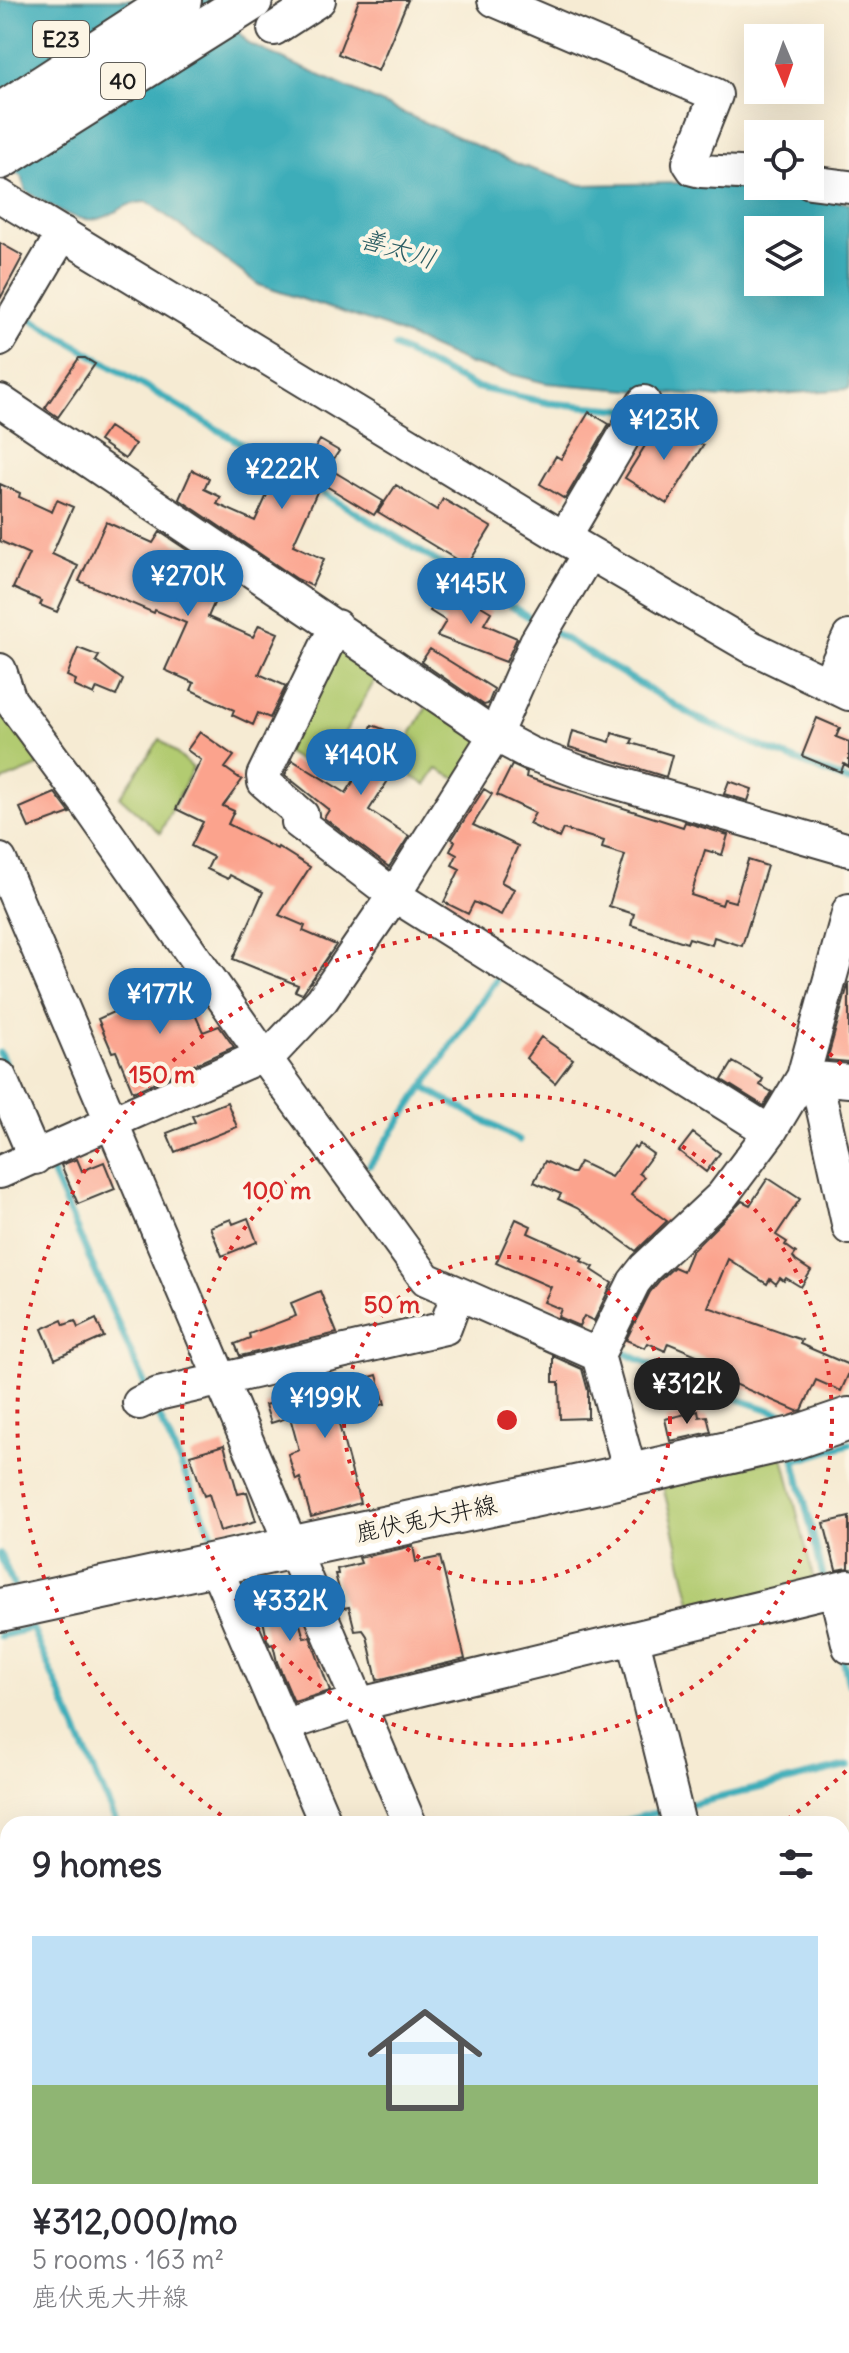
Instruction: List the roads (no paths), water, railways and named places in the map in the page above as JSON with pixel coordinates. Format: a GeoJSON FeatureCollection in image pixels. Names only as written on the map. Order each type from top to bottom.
{"type":"FeatureCollection","features":[{"type":"Feature","properties":{"kind":"highway","name":"E23"},"geometry":{"type":"LineString","coordinates":[[0,79],[122,0]]}},
{"type":"Feature","properties":{"kind":"highway","name":"E23"},"geometry":{"type":"LineString","coordinates":[[0,116],[179,0]]}},
{"type":"Feature","properties":{"kind":"main road","name":"40"},"geometry":{"type":"LineString","coordinates":[[0,158],[257,11]]}},
{"type":"Feature","properties":{"kind":"main road","name":"鹿伏兎大井線"},"geometry":{"type":"LineString","coordinates":[[0,1610],[631,1475],[793,1438],[849,1419]]}},
{"type":"Feature","properties":{"kind":"street"},"geometry":{"type":"LineString","coordinates":[[257,11],[319,0]]}},
{"type":"Feature","properties":{"kind":"street"},"geometry":{"type":"LineString","coordinates":[[494,0],[716,95],[689,163],[693,169],[701,171],[744,173]]}},
{"type":"Feature","properties":{"kind":"street"},"geometry":{"type":"LineString","coordinates":[[824,184],[849,187]]}},
{"type":"Feature","properties":{"kind":"street"},"geometry":{"type":"LineString","coordinates":[[0,196],[576,546],[753,648],[838,688],[849,637]]}},
{"type":"Feature","properties":{"kind":"street"},"geometry":{"type":"LineString","coordinates":[[0,340],[63,233]]}},
{"type":"Feature","properties":{"kind":"street"},"geometry":{"type":"LineString","coordinates":[[0,401],[495,735],[529,753],[580,772],[849,850]]}},
{"type":"Feature","properties":{"kind":"street"},"geometry":{"type":"LineString","coordinates":[[0,1172],[270,1053],[322,1000],[394,895],[495,735],[576,546],[644,402]]}},
{"type":"Feature","properties":{"kind":"street"},"geometry":{"type":"LineString","coordinates":[[336,626],[263,776],[264,782],[302,815],[298,822],[394,895],[770,1132]]}},
{"type":"Feature","properties":{"kind":"street"},"geometry":{"type":"LineString","coordinates":[[0,670],[10,700],[270,1053],[426,1279],[602,1346]]}},
{"type":"Feature","properties":{"kind":"street"},"geometry":{"type":"LineString","coordinates":[[0,860],[407,1816]]}},
{"type":"Feature","properties":{"kind":"street"},"geometry":{"type":"LineString","coordinates":[[631,1475],[602,1346],[634,1282],[722,1196],[810,1078],[849,910]]}},
{"type":"Feature","properties":{"kind":"street"},"geometry":{"type":"LineString","coordinates":[[0,1077],[44,1153]]}},
{"type":"Feature","properties":{"kind":"street"},"geometry":{"type":"LineString","coordinates":[[810,1078],[849,1081]]}},
{"type":"Feature","properties":{"kind":"street"},"geometry":{"type":"LineString","coordinates":[[810,1078],[849,1228]]}},
{"type":"Feature","properties":{"kind":"street"},"geometry":{"type":"LineString","coordinates":[[148,1398],[445,1328],[458,1293]]}},
{"type":"Feature","properties":{"kind":"street"},"geometry":{"type":"LineString","coordinates":[[214,1563],[290,1723],[323,1816]]}},
{"type":"Feature","properties":{"kind":"street"},"geometry":{"type":"LineString","coordinates":[[290,1723],[360,1703],[842,1588],[849,1647]]}},
{"type":"Feature","properties":{"kind":"street"},"geometry":{"type":"LineString","coordinates":[[633,1639],[677,1816]]}},
{"type":"Feature","properties":{"kind":"water","name":"善太川"},"geometry":{"type":"Polygon","coordinates":[[[0,0],[210,0],[249,44],[520,165],[581,185],[725,182],[744,185],[744,200],[824,199],[849,203],[849,389],[723,398],[546,383],[470,364],[387,327],[259,285],[148,202],[130,204],[97,219],[75,217],[26,191],[21,176],[0,165],[0,0]]]}},
{"type":"Feature","properties":{"kind":"waterway"},"geometry":{"type":"LineString","coordinates":[[25,315],[296,476]]}},
{"type":"Feature","properties":{"kind":"waterway"},"geometry":{"type":"LineString","coordinates":[[395,347],[475,387],[549,403],[629,410]]}},
{"type":"Feature","properties":{"kind":"waterway"},"geometry":{"type":"LineString","coordinates":[[310,485],[539,623]]}},
{"type":"Feature","properties":{"kind":"waterway"},"geometry":{"type":"LineString","coordinates":[[552,631],[695,717],[849,781]]}},
{"type":"Feature","properties":{"kind":"waterway"},"geometry":{"type":"LineString","coordinates":[[370,1165],[501,973]]}},
{"type":"Feature","properties":{"kind":"waterway"},"geometry":{"type":"LineString","coordinates":[[0,1053],[7,1069]]}},
{"type":"Feature","properties":{"kind":"waterway"},"geometry":{"type":"LineString","coordinates":[[423,1087],[519,1140]]}},
{"type":"Feature","properties":{"kind":"waterway"},"geometry":{"type":"LineString","coordinates":[[47,1161],[148,1392]]}},
{"type":"Feature","properties":{"kind":"waterway"},"geometry":{"type":"LineString","coordinates":[[611,1346],[684,1381],[785,1415],[786,1421]]}},
{"type":"Feature","properties":{"kind":"waterway"},"geometry":{"type":"LineString","coordinates":[[155,1407],[216,1543]]}},
{"type":"Feature","properties":{"kind":"waterway"},"geometry":{"type":"LineString","coordinates":[[795,1461],[849,1444]]}},
{"type":"Feature","properties":{"kind":"waterway"},"geometry":{"type":"LineString","coordinates":[[794,1459],[825,1584]]}},
{"type":"Feature","properties":{"kind":"waterway"},"geometry":{"type":"LineString","coordinates":[[0,1554],[13,1584]]}},
{"type":"Feature","properties":{"kind":"waterway"},"geometry":{"type":"LineString","coordinates":[[0,1636],[32,1628],[114,1816]]}},
{"type":"Feature","properties":{"kind":"waterway"},"geometry":{"type":"LineString","coordinates":[[842,1655],[849,1684]]}},
{"type":"Feature","properties":{"kind":"waterway"},"geometry":{"type":"LineString","coordinates":[[685,1806],[849,1766]]}},
{"type":"Feature","properties":{"kind":"waterway"},"geometry":{"type":"LineString","coordinates":[[644,1816],[668,1810]]}}]}
